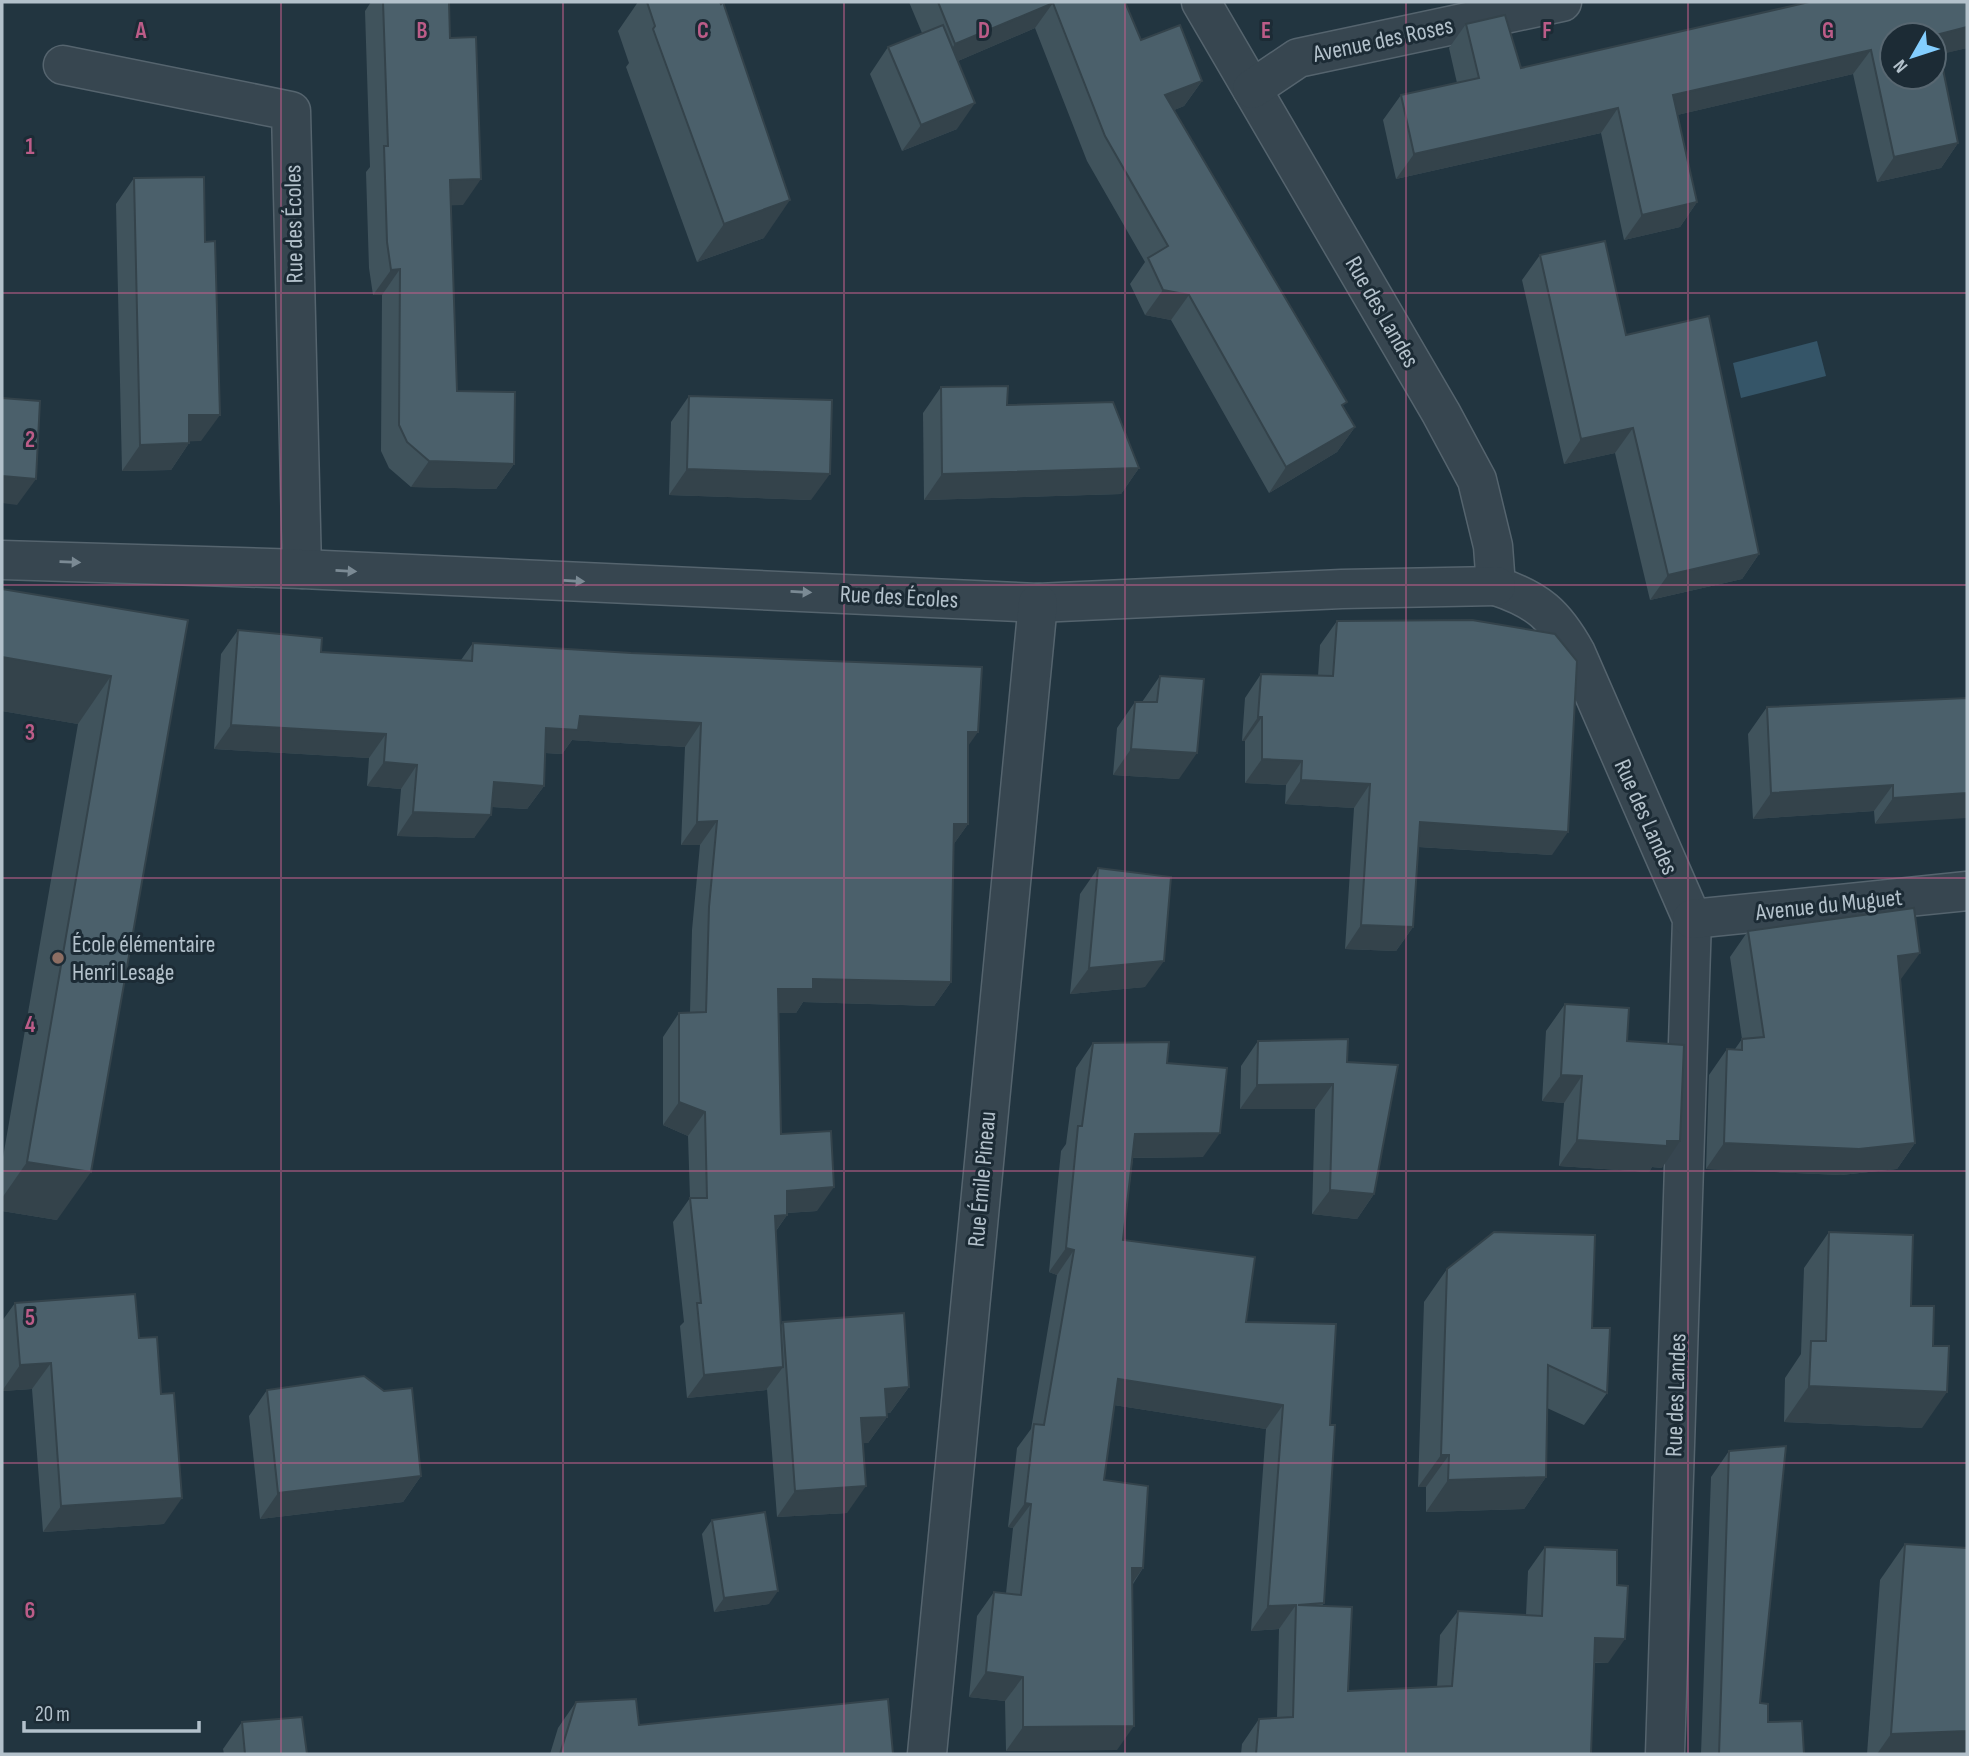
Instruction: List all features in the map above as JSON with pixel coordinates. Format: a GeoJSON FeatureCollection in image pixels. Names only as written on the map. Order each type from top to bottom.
{"type":"FeatureCollection","features":[{"type":"Feature","properties":{"kind":"street","name":"Rue des Landes"},"geometry":{"type":"LineString","coordinates":[[1201,2],[1441,413],[1477,480],[1493,545],[1496,586],[1535,603],[1559,623],[1576,653],[1692,919],[1665,1754]]}},
{"type":"Feature","properties":{"kind":"street","name":"Avenue des Roses"},"geometry":{"type":"LineString","coordinates":[[1252,89],[1298,58],[1562,2]]}},
{"type":"Feature","properties":{"kind":"street","name":"Rue des Écoles"},"geometry":{"type":"LineString","coordinates":[[63,65],[291,111],[302,569]]}},
{"type":"Feature","properties":{"kind":"street","name":"Rue des Écoles"},"geometry":{"type":"LineString","coordinates":[[2,560],[302,569],[1038,603],[1342,589],[1496,586]]}},
{"type":"Feature","properties":{"kind":"street","name":"Rue Émile Pineau"},"geometry":{"type":"LineString","coordinates":[[928,1754],[1038,603]]}},
{"type":"Feature","properties":{"kind":"street","name":"Avenue du Muguet"},"geometry":{"type":"LineString","coordinates":[[1692,919],[1967,891]]}},
{"type":"Feature","properties":{"kind":"water"},"geometry":{"type":"Polygon","coordinates":[[[1817,341],[1826,376],[1741,398],[1733,363],[1817,341]]]}},
{"type":"Feature","properties":{"kind":"building"},"geometry":{"type":"Polygon","coordinates":[[[383,2],[449,2],[450,38],[476,37],[481,179],[450,180],[457,391],[515,392],[514,464],[429,461],[407,442],[399,425],[400,269],[391,270],[387,242],[384,146],[388,146],[383,2]]]}},
{"type":"Feature","properties":{"kind":"building"},"geometry":{"type":"Polygon","coordinates":[[[647,2],[723,2],[790,200],[724,224],[653,29],[655,26],[647,2]]]}},
{"type":"Feature","properties":{"kind":"building"},"geometry":{"type":"Polygon","coordinates":[[[938,2],[1125,2],[1141,40],[1180,25],[1202,81],[1165,95],[1347,402],[1342,405],[1355,427],[1286,467],[1189,295],[1163,290],[1148,258],[1168,246],[1105,136],[1053,3],[955,44],[938,2]]]}},
{"type":"Feature","properties":{"kind":"building"},"geometry":{"type":"Polygon","coordinates":[[[1809,2],[1967,2],[1967,27],[1948,32],[1948,21],[1878,21],[1878,83],[1871,50],[1673,95],[1697,202],[1642,215],[1618,108],[1414,154],[1401,95],[1479,78],[1466,24],[1505,15],[1521,68],[1809,2]]]}},
{"type":"Feature","properties":{"kind":"building"},"geometry":{"type":"Polygon","coordinates":[[[943,25],[975,103],[921,125],[888,47],[943,25]]]}},
{"type":"Feature","properties":{"kind":"building"},"geometry":{"type":"Polygon","coordinates":[[[1880,91],[1947,91],[1958,143],[1894,157],[1880,91]]]}},
{"type":"Feature","properties":{"kind":"building"},"geometry":{"type":"Polygon","coordinates":[[[204,177],[205,242],[215,241],[220,415],[189,415],[189,443],[140,445],[134,178],[204,177]]]}},
{"type":"Feature","properties":{"kind":"building"},"geometry":{"type":"Polygon","coordinates":[[[1605,241],[1626,335],[1709,316],[1759,554],[1668,575],[1633,428],[1581,439],[1540,255],[1605,241]]]}},
{"type":"Feature","properties":{"kind":"building"},"geometry":{"type":"Polygon","coordinates":[[[1008,386],[1007,405],[1113,402],[1139,468],[942,474],[941,387],[1008,386]]]}},
{"type":"Feature","properties":{"kind":"building"},"geometry":{"type":"Polygon","coordinates":[[[689,396],[832,400],[830,474],[687,469],[689,396]]]}},
{"type":"Feature","properties":{"kind":"building"},"geometry":{"type":"Polygon","coordinates":[[[2,398],[40,401],[36,479],[2,476],[2,398]]]}},
{"type":"Feature","properties":{"kind":"building"},"geometry":{"type":"Polygon","coordinates":[[[2,589],[188,620],[91,1172],[27,1162],[111,676],[2,657],[2,589]]]}},
{"type":"Feature","properties":{"kind":"building"},"geometry":{"type":"Polygon","coordinates":[[[1472,620],[1555,634],[1577,661],[1568,832],[1420,822],[1413,927],[1361,925],[1370,784],[1301,780],[1302,761],[1262,759],[1262,717],[1258,717],[1261,674],[1333,676],[1337,621],[1472,620]]]}},
{"type":"Feature","properties":{"kind":"building"},"geometry":{"type":"Polygon","coordinates":[[[238,630],[322,638],[321,652],[472,661],[473,643],[631,653],[982,667],[978,732],[968,732],[968,824],[954,824],[951,982],[813,979],[813,989],[778,989],[781,1134],[831,1131],[834,1187],[787,1191],[787,1215],[775,1216],[783,1367],[704,1375],[697,1303],[701,1303],[690,1198],[707,1198],[705,1112],[679,1102],[679,1013],[706,1012],[709,907],[717,821],[697,822],[701,723],[580,716],[578,730],[546,728],[544,786],[494,782],[491,815],[413,812],[417,765],[384,762],[386,734],[231,725],[238,630]]]}},
{"type":"Feature","properties":{"kind":"building"},"geometry":{"type":"Polygon","coordinates":[[[1160,676],[1204,679],[1197,753],[1131,749],[1135,702],[1157,702],[1160,676]]]}},
{"type":"Feature","properties":{"kind":"building"},"geometry":{"type":"Polygon","coordinates":[[[1967,698],[1967,793],[1893,798],[1893,785],[1771,793],[1767,707],[1967,698]]]}},
{"type":"Feature","properties":{"kind":"building"},"geometry":{"type":"Polygon","coordinates":[[[1098,868],[1171,877],[1164,961],[1089,968],[1098,868]]]}},
{"type":"Feature","properties":{"kind":"building"},"geometry":{"type":"Polygon","coordinates":[[[1914,908],[1920,953],[1898,956],[1915,1143],[1859,1149],[1724,1143],[1727,1049],[1742,1050],[1742,1039],[1764,1037],[1748,931],[1914,908]]]}},
{"type":"Feature","properties":{"kind":"building"},"geometry":{"type":"Polygon","coordinates":[[[1565,1004],[1629,1008],[1627,1041],[1684,1045],[1680,1141],[1667,1141],[1667,1146],[1577,1140],[1582,1076],[1561,1075],[1565,1004]]]}},
{"type":"Feature","properties":{"kind":"building"},"geometry":{"type":"Polygon","coordinates":[[[1348,1039],[1347,1062],[1398,1065],[1374,1194],[1330,1190],[1333,1084],[1257,1085],[1258,1041],[1348,1039]]]}},
{"type":"Feature","properties":{"kind":"building"},"geometry":{"type":"Polygon","coordinates":[[[1169,1042],[1167,1063],[1227,1068],[1220,1133],[1135,1134],[1123,1240],[1255,1257],[1246,1322],[1336,1324],[1330,1425],[1335,1425],[1324,1603],[1298,1605],[1352,1607],[1348,1691],[1452,1686],[1458,1611],[1542,1616],[1545,1547],[1617,1550],[1617,1585],[1628,1586],[1625,1639],[1595,1638],[1591,1754],[1256,1754],[1259,1719],[1293,1717],[1296,1605],[1268,1606],[1283,1405],[1118,1379],[1104,1480],[1148,1486],[1143,1568],[1132,1568],[1134,1726],[1023,1727],[1023,1677],[986,1672],[994,1592],[1021,1595],[1031,1504],[1025,1503],[1034,1424],[1044,1425],[1074,1250],[1066,1248],[1078,1126],[1082,1126],[1093,1043],[1169,1042]]]}},
{"type":"Feature","properties":{"kind":"building"},"geometry":{"type":"Polygon","coordinates":[[[1494,1232],[1595,1235],[1592,1328],[1610,1328],[1607,1393],[1548,1365],[1546,1477],[1448,1480],[1449,1455],[1441,1455],[1447,1269],[1494,1232]]]}},
{"type":"Feature","properties":{"kind":"building"},"geometry":{"type":"Polygon","coordinates":[[[1829,1232],[1913,1235],[1911,1306],[1934,1306],[1933,1346],[1949,1346],[1947,1392],[1809,1386],[1811,1341],[1826,1341],[1829,1232]]]}},
{"type":"Feature","properties":{"kind":"building"},"geometry":{"type":"Polygon","coordinates":[[[135,1294],[139,1338],[157,1337],[161,1394],[174,1393],[182,1498],[61,1506],[51,1363],[20,1365],[15,1303],[135,1294]]]}},
{"type":"Feature","properties":{"kind":"building"},"geometry":{"type":"Polygon","coordinates":[[[904,1313],[909,1387],[885,1389],[887,1417],[861,1418],[866,1486],[795,1491],[783,1322],[904,1313]]]}},
{"type":"Feature","properties":{"kind":"building"},"geometry":{"type":"Polygon","coordinates":[[[364,1376],[384,1391],[412,1388],[421,1476],[278,1493],[267,1390],[364,1376]]]}},
{"type":"Feature","properties":{"kind":"building"},"geometry":{"type":"Polygon","coordinates":[[[1786,1446],[1760,1703],[1768,1704],[1768,1722],[1802,1721],[1804,1754],[1719,1754],[1729,1451],[1786,1446]]]}},
{"type":"Feature","properties":{"kind":"building"},"geometry":{"type":"Polygon","coordinates":[[[765,1512],[778,1591],[724,1598],[712,1520],[765,1512]]]}},
{"type":"Feature","properties":{"kind":"building"},"geometry":{"type":"Polygon","coordinates":[[[1905,1544],[1967,1548],[1967,1731],[1891,1734],[1905,1544]]]}},
{"type":"Feature","properties":{"kind":"building"},"geometry":{"type":"Polygon","coordinates":[[[636,1699],[639,1725],[888,1699],[893,1754],[560,1754],[576,1702],[636,1699]]]}},
{"type":"Feature","properties":{"kind":"building"},"geometry":{"type":"Polygon","coordinates":[[[302,1717],[307,1754],[245,1754],[242,1722],[302,1717]]]}},
{"type":"Feature","properties":{"kind":"place","name":"École élémentaire Henri Lesage"},"geometry":{"type":"Point","coordinates":[58,958]}}]}
